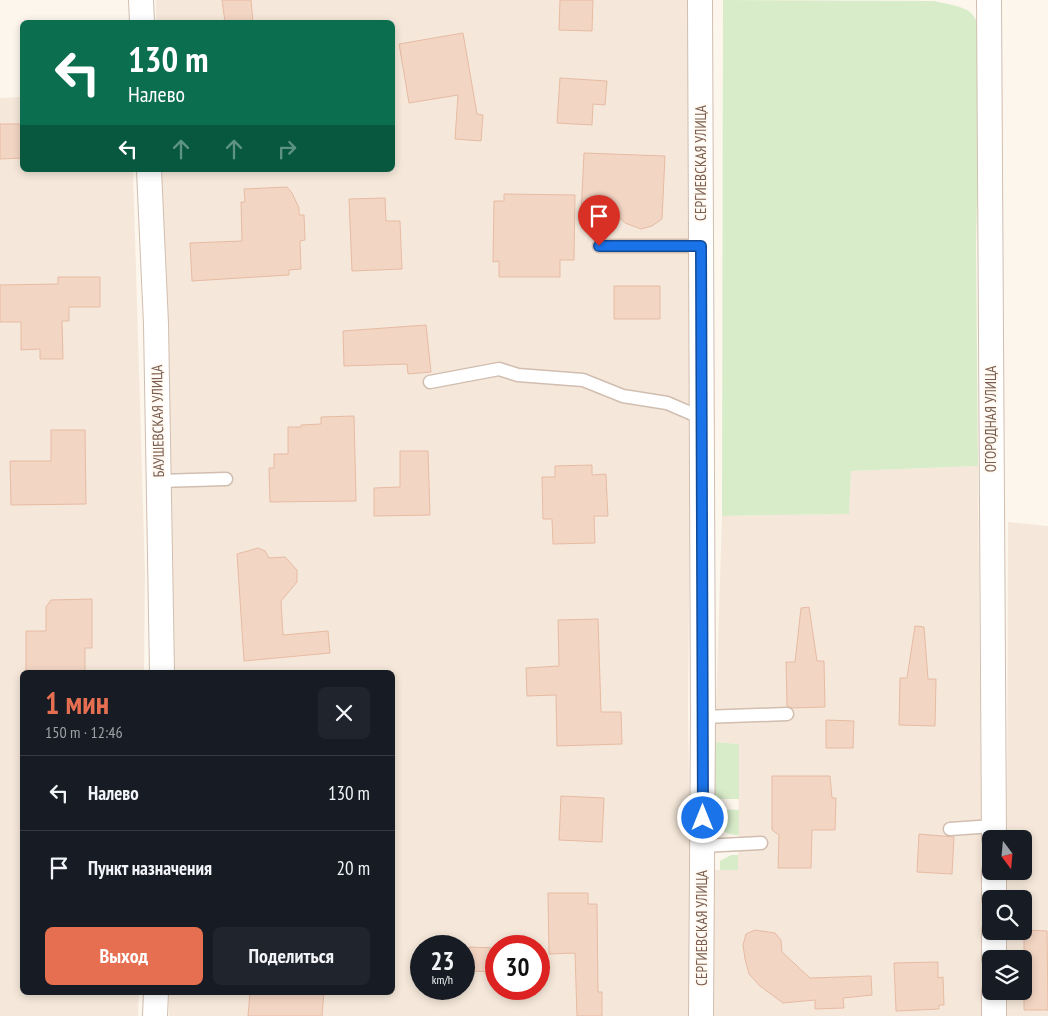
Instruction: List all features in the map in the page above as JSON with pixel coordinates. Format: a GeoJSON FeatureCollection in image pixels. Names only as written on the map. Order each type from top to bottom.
{"type":"FeatureCollection","features":[{"type":"Feature","properties":{"kind":"street"},"geometry":{"type":"LineString","coordinates":[[140,0],[142,20]]}},
{"type":"Feature","properties":{"kind":"street","name":"СЕРГИЕВСКАЯ УЛИЦА"},"geometry":{"type":"LineString","coordinates":[[700,0],[703,717],[701,1016]]}},
{"type":"Feature","properties":{"kind":"street","name":"ОГОРОДНАЯ УЛИЦА"},"geometry":{"type":"LineString","coordinates":[[989,0],[994,830]]}},
{"type":"Feature","properties":{"kind":"street","name":"БАУШЕВСКАЯ УЛИЦА"},"geometry":{"type":"LineString","coordinates":[[150,172],[156,324],[162,670]]}},
{"type":"Feature","properties":{"kind":"street"},"geometry":{"type":"LineString","coordinates":[[155,1016],[156,995]]}},
{"type":"Feature","properties":{"kind":"street"},"geometry":{"type":"LineString","coordinates":[[994,1000],[994,1016]]}},
{"type":"Feature","properties":{"kind":"lane"},"geometry":{"type":"LineString","coordinates":[[599,246],[701,246]]}},
{"type":"Feature","properties":{"kind":"lane"},"geometry":{"type":"LineString","coordinates":[[430,382],[499,369],[518,374],[583,380],[623,396],[667,403],[702,418]]}},
{"type":"Feature","properties":{"kind":"lane"},"geometry":{"type":"LineString","coordinates":[[159,481],[226,479]]}},
{"type":"Feature","properties":{"kind":"lane"},"geometry":{"type":"LineString","coordinates":[[703,717],[787,714]]}},
{"type":"Feature","properties":{"kind":"lane"},"geometry":{"type":"LineString","coordinates":[[950,829],[982,831]]}},
{"type":"Feature","properties":{"kind":"lane"},"geometry":{"type":"LineString","coordinates":[[702,846],[762,843]]}},
{"type":"Feature","properties":{"kind":"shaded area"},"geometry":{"type":"Polygon","coordinates":[[[156,0],[690,0],[692,256],[688,714],[690,846],[689,1016],[169,1016],[169,995],[395,995],[395,670],[171,670],[171,521],[161,172],[395,172],[395,20],[156,20],[156,0]]]}},
{"type":"Feature","properties":{"kind":"shaded area"},"geometry":{"type":"Polygon","coordinates":[[[20,97],[20,172],[133,172],[145,573],[144,670],[20,670],[20,995],[139,995],[138,1016],[0,1016],[0,98],[20,97]]]}},
{"type":"Feature","properties":{"kind":"shaded area"},"geometry":{"type":"Polygon","coordinates":[[[978,466],[983,1016],[711,1016],[711,870],[738,870],[739,744],[715,742],[722,516],[849,514],[851,471],[978,466]]]}},
{"type":"Feature","properties":{"kind":"shaded area"},"geometry":{"type":"Polygon","coordinates":[[[1008,522],[1048,526],[1048,1016],[1007,1016],[1007,1000],[1032,1000],[1032,950],[1007,950],[1007,940],[1032,940],[1032,890],[1007,890],[1007,880],[1032,880],[1032,830],[1007,830],[1008,522]]]}},
{"type":"Feature","properties":{"kind":"green space"},"geometry":{"type":"Polygon","coordinates":[[[723,0],[934,1],[965,9],[975,18],[980,35],[981,49],[976,243],[978,466],[851,471],[849,514],[722,516],[723,0]]]}},
{"type":"Feature","properties":{"kind":"green space"},"geometry":{"type":"Polygon","coordinates":[[[715,742],[739,744],[739,799],[713,799],[715,742]]]}},
{"type":"Feature","properties":{"kind":"green space"},"geometry":{"type":"Polygon","coordinates":[[[714,809],[739,810],[739,835],[733,835],[720,828],[714,809]]]}},
{"type":"Feature","properties":{"kind":"green space"},"geometry":{"type":"Polygon","coordinates":[[[731,855],[738,855],[738,870],[720,870],[720,861],[731,855]]]}},
{"type":"Feature","properties":{"kind":"building"},"geometry":{"type":"Polygon","coordinates":[[[222,0],[251,0],[253,20],[225,20],[222,0]]]}},
{"type":"Feature","properties":{"kind":"building"},"geometry":{"type":"Polygon","coordinates":[[[560,0],[593,0],[592,31],[559,30],[560,0]]]}},
{"type":"Feature","properties":{"kind":"building"},"geometry":{"type":"Polygon","coordinates":[[[463,33],[477,114],[483,115],[481,141],[455,139],[458,95],[409,103],[399,44],[463,33]]]}},
{"type":"Feature","properties":{"kind":"building"},"geometry":{"type":"Polygon","coordinates":[[[560,78],[607,81],[605,105],[593,104],[592,125],[557,123],[560,78]]]}},
{"type":"Feature","properties":{"kind":"building"},"geometry":{"type":"Polygon","coordinates":[[[0,124],[20,124],[20,158],[0,159],[0,124]]]}},
{"type":"Feature","properties":{"kind":"building"},"geometry":{"type":"Polygon","coordinates":[[[584,153],[665,156],[662,219],[652,226],[641,229],[625,223],[619,217],[581,215],[584,153]]]}},
{"type":"Feature","properties":{"kind":"building"},"geometry":{"type":"Polygon","coordinates":[[[287,187],[299,208],[299,215],[304,215],[305,240],[300,241],[301,269],[289,270],[289,275],[192,281],[190,243],[242,241],[241,202],[245,202],[244,189],[287,187]]]}},
{"type":"Feature","properties":{"kind":"building"},"geometry":{"type":"Polygon","coordinates":[[[504,194],[575,195],[574,260],[560,260],[560,277],[499,277],[499,261],[493,262],[494,201],[504,201],[504,194]]]}},
{"type":"Feature","properties":{"kind":"building"},"geometry":{"type":"Polygon","coordinates":[[[385,198],[386,221],[400,221],[402,269],[352,271],[349,199],[385,198]]]}},
{"type":"Feature","properties":{"kind":"building"},"geometry":{"type":"Polygon","coordinates":[[[58,277],[100,277],[100,307],[69,307],[69,321],[62,321],[63,359],[40,359],[40,349],[21,350],[21,322],[0,322],[0,285],[58,284],[58,277]]]}},
{"type":"Feature","properties":{"kind":"building"},"geometry":{"type":"Polygon","coordinates":[[[614,286],[660,286],[660,319],[614,319],[614,286]]]}},
{"type":"Feature","properties":{"kind":"building"},"geometry":{"type":"Polygon","coordinates":[[[426,325],[431,372],[408,374],[407,364],[344,366],[343,331],[426,325]]]}},
{"type":"Feature","properties":{"kind":"building"},"geometry":{"type":"Polygon","coordinates":[[[354,416],[356,501],[270,502],[269,468],[274,468],[274,454],[288,454],[288,427],[321,424],[321,417],[354,416]]]}},
{"type":"Feature","properties":{"kind":"building"},"geometry":{"type":"Polygon","coordinates":[[[51,430],[85,430],[86,504],[11,505],[10,461],[51,461],[51,430]]]}},
{"type":"Feature","properties":{"kind":"building"},"geometry":{"type":"Polygon","coordinates":[[[400,451],[428,451],[430,515],[374,516],[374,488],[400,487],[400,451]]]}},
{"type":"Feature","properties":{"kind":"building"},"geometry":{"type":"Polygon","coordinates":[[[592,465],[592,475],[606,474],[608,516],[594,516],[595,543],[553,544],[552,519],[543,519],[542,477],[555,477],[555,466],[592,465]]]}},
{"type":"Feature","properties":{"kind":"building"},"geometry":{"type":"Polygon","coordinates":[[[258,548],[265,551],[269,558],[285,557],[297,570],[297,582],[281,601],[283,635],[328,631],[330,653],[244,661],[237,554],[258,548]]]}},
{"type":"Feature","properties":{"kind":"building"},"geometry":{"type":"Polygon","coordinates":[[[92,599],[92,648],[85,648],[85,670],[26,670],[26,631],[46,631],[46,607],[51,600],[92,599]]]}},
{"type":"Feature","properties":{"kind":"building"},"geometry":{"type":"Polygon","coordinates":[[[809,607],[817,661],[824,661],[825,707],[792,708],[787,706],[786,662],[795,662],[801,608],[809,607]]]}},
{"type":"Feature","properties":{"kind":"building"},"geometry":{"type":"Polygon","coordinates":[[[598,619],[601,712],[621,712],[622,744],[557,746],[556,695],[527,696],[526,668],[559,666],[558,620],[598,619]]]}},
{"type":"Feature","properties":{"kind":"building"},"geometry":{"type":"Polygon","coordinates":[[[915,626],[924,627],[928,679],[936,679],[935,726],[899,725],[900,678],[907,678],[915,626]]]}},
{"type":"Feature","properties":{"kind":"building"},"geometry":{"type":"Polygon","coordinates":[[[826,720],[854,721],[853,748],[826,748],[826,720]]]}},
{"type":"Feature","properties":{"kind":"building"},"geometry":{"type":"Polygon","coordinates":[[[772,776],[830,776],[832,798],[836,798],[835,830],[812,830],[811,868],[778,868],[779,835],[772,830],[772,776]]]}},
{"type":"Feature","properties":{"kind":"building"},"geometry":{"type":"Polygon","coordinates":[[[561,796],[604,798],[602,842],[559,840],[561,796]]]}},
{"type":"Feature","properties":{"kind":"building"},"geometry":{"type":"Polygon","coordinates":[[[919,834],[954,837],[952,874],[917,872],[919,834]]]}},
{"type":"Feature","properties":{"kind":"building"},"geometry":{"type":"Polygon","coordinates":[[[548,893],[588,893],[588,904],[597,904],[598,992],[602,992],[602,1016],[577,1016],[575,953],[550,954],[548,893]]]}},
{"type":"Feature","properties":{"kind":"building"},"geometry":{"type":"Polygon","coordinates":[[[755,930],[775,933],[781,940],[782,952],[810,978],[871,976],[872,995],[843,998],[844,1008],[815,1009],[815,1000],[783,1003],[760,986],[749,974],[743,945],[746,934],[755,930]]]}},
{"type":"Feature","properties":{"kind":"building"},"geometry":{"type":"Polygon","coordinates":[[[1032,930],[1047,931],[1048,1010],[1024,1010],[1024,1000],[1032,1000],[1032,950],[1024,950],[1024,940],[1032,940],[1032,930]]]}},
{"type":"Feature","properties":{"kind":"building"},"geometry":{"type":"Polygon","coordinates":[[[475,947],[485,948],[485,972],[475,971],[475,947]]]}},
{"type":"Feature","properties":{"kind":"building"},"geometry":{"type":"Polygon","coordinates":[[[938,962],[938,978],[943,977],[944,1005],[939,1005],[939,1009],[896,1011],[894,963],[938,962]]]}},
{"type":"Feature","properties":{"kind":"building"},"geometry":{"type":"Polygon","coordinates":[[[250,995],[324,995],[322,1016],[248,1016],[250,995]]]}},
{"type":"Feature","properties":{"kind":"route"},"geometry":{"type":"LineString","coordinates":[[599,246],[701,246],[703,818]]}}]}
